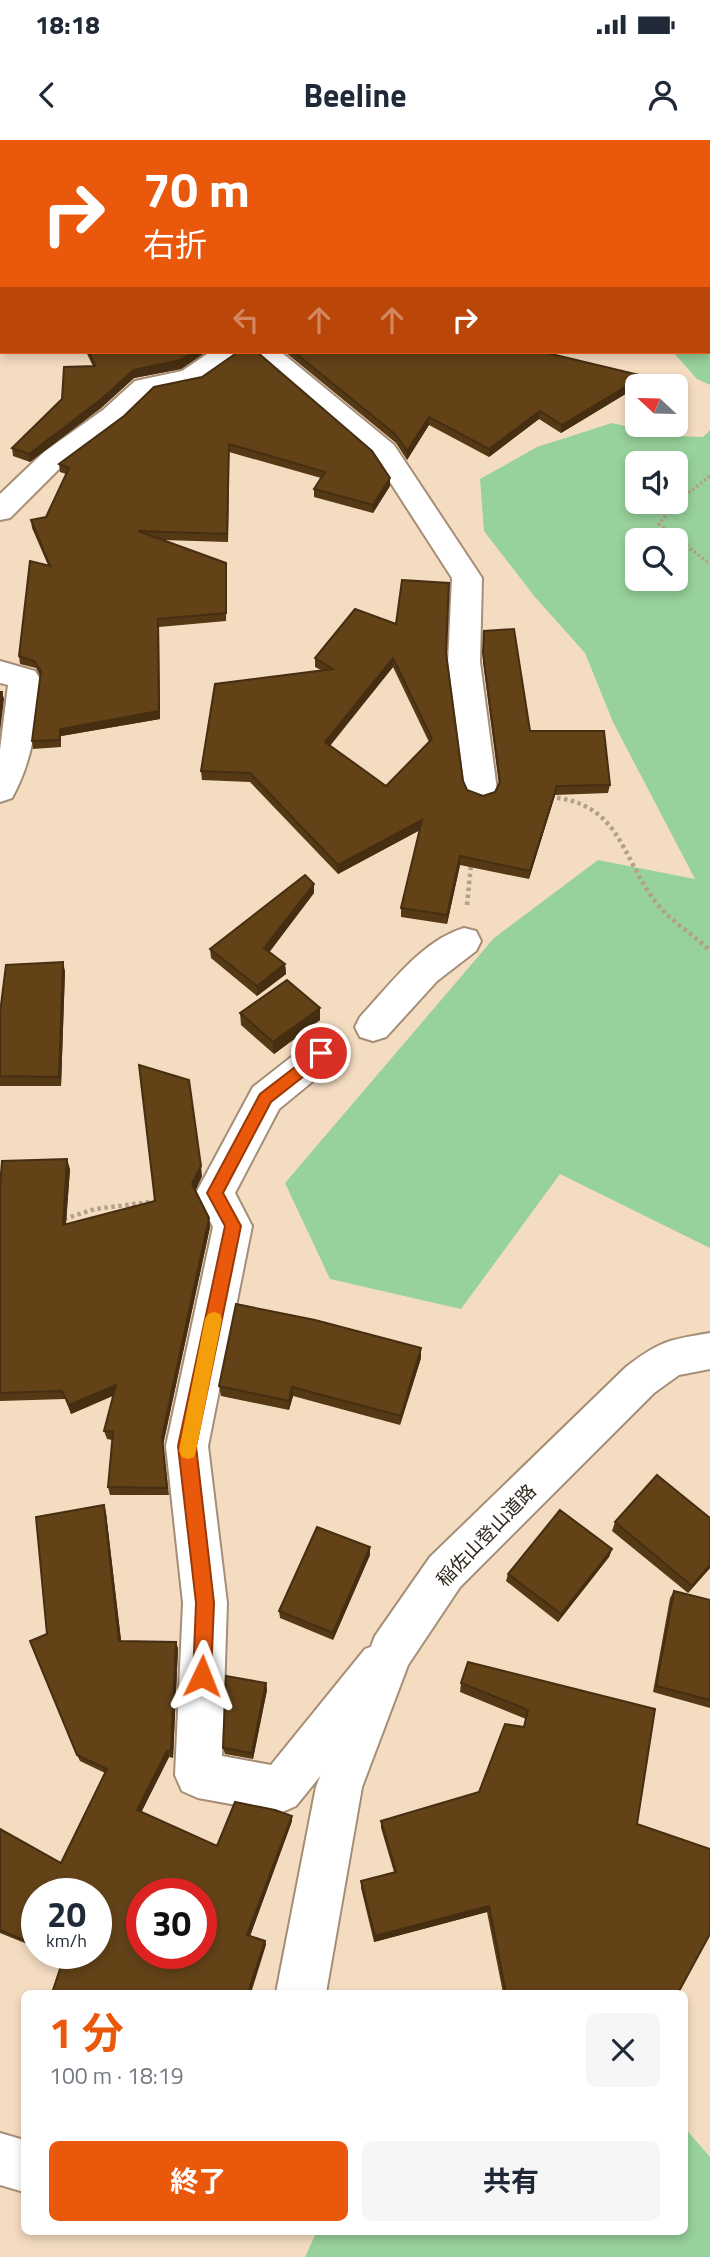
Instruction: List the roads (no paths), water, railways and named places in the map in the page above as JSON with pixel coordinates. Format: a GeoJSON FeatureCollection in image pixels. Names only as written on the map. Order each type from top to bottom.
{"type":"FeatureCollection","features":[{"type":"Feature","properties":{"kind":"street"},"geometry":{"type":"LineString","coordinates":[[0,511],[54,457],[113,415],[145,387],[191,377],[225,354]]}},
{"type":"Feature","properties":{"kind":"street"},"geometry":{"type":"LineString","coordinates":[[267,354],[384,451],[467,578],[464,662],[481,790]]}},
{"type":"Feature","properties":{"kind":"street"},"geometry":{"type":"LineString","coordinates":[[0,672],[24,679],[18,747],[10,774],[0,790]]}},
{"type":"Feature","properties":{"kind":"street"},"geometry":{"type":"LineString","coordinates":[[373,1027],[424,971],[464,941]]}},
{"type":"Feature","properties":{"kind":"street"},"geometry":{"type":"LineString","coordinates":[[321,1053],[266,1098],[215,1193],[233,1226],[187,1446],[205,1603],[198,1775],[279,1790],[391,1652]]}},
{"type":"Feature","properties":{"kind":"street","name":"稲佐山登山道路"},"geometry":{"type":"LineString","coordinates":[[302,1990],[339,1787],[391,1652],[445,1572],[640,1380],[669,1357],[710,1350]]}},
{"type":"Feature","properties":{"kind":"street"},"geometry":{"type":"LineString","coordinates":[[0,2159],[21,2165]]}}]}
